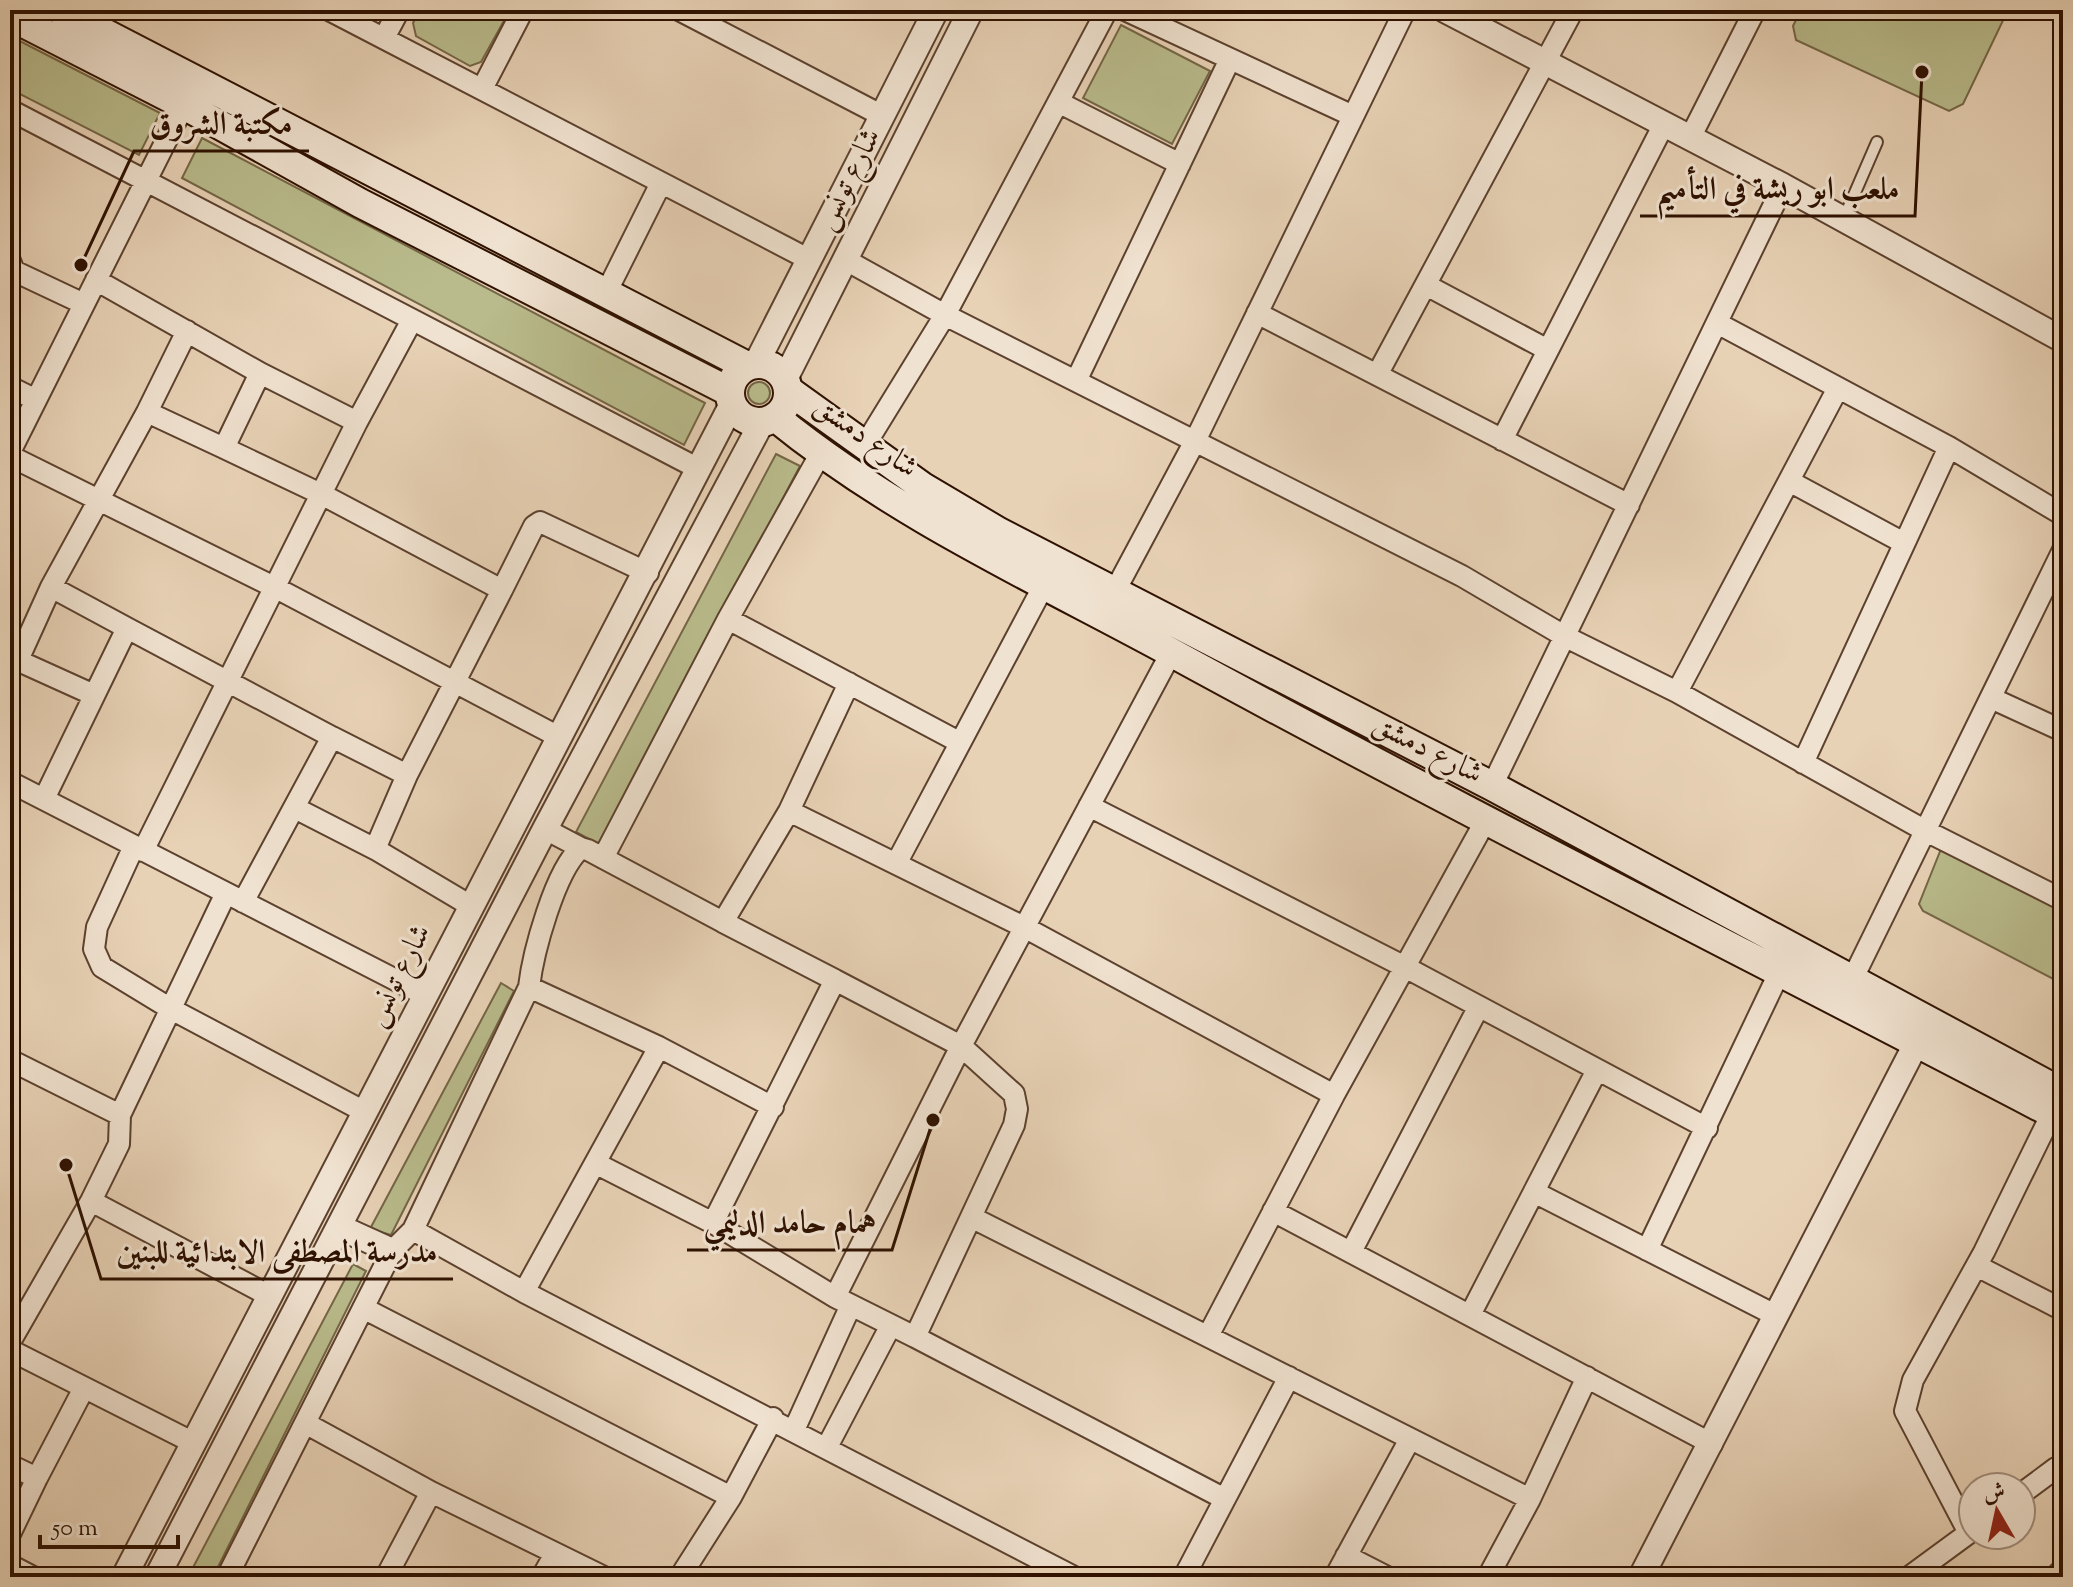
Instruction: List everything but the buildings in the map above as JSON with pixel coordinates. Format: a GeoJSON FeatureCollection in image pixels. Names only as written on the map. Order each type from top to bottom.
{"type":"FeatureCollection","features":[{"type":"Feature","properties":{"kind":"main road"},"geometry":{"type":"LineString","coordinates":[[10,16],[184,105],[360,203],[731,398],[744,418],[768,419],[785,405],[786,385],[773,367],[752,365],[605,295],[60,10]]}},
{"type":"Feature","properties":{"kind":"main road"},"geometry":{"type":"LineString","coordinates":[[360,203],[374,176]]}},
{"type":"Feature","properties":{"kind":"main road"},"geometry":{"type":"LineString","coordinates":[[731,398],[735,377],[752,365]]}},
{"type":"Feature","properties":{"kind":"main road","name":"شارع دمشق"},"geometry":{"type":"LineString","coordinates":[[786,385],[865,445],[961,510],[1116,589],[1330,705],[1492,786],[1852,980],[2059,1108]]}},
{"type":"Feature","properties":{"kind":"main road","name":"شارع دمشق"},"geometry":{"type":"LineString","coordinates":[[768,419],[936,527],[1322,735],[1917,1042],[2059,1108]]}},
{"type":"Feature","properties":{"kind":"street"},"geometry":{"type":"LineString","coordinates":[[329,10],[810,260]]}},
{"type":"Feature","properties":{"kind":"street"},"geometry":{"type":"LineString","coordinates":[[384,38],[399,10]]}},
{"type":"Feature","properties":{"kind":"street"},"geometry":{"type":"LineString","coordinates":[[482,89],[523,10]]}},
{"type":"Feature","properties":{"kind":"street"},"geometry":{"type":"LineString","coordinates":[[679,10],[881,115]]}},
{"type":"Feature","properties":{"kind":"street","name":"شارع تونس"},"geometry":{"type":"LineString","coordinates":[[752,365],[810,260],[936,10]]}},
{"type":"Feature","properties":{"kind":"street","name":"شارع تونس"},"geometry":{"type":"LineString","coordinates":[[786,385],[844,259],[971,10]]}},
{"type":"Feature","properties":{"kind":"street"},"geometry":{"type":"LineString","coordinates":[[865,445],[945,315],[1107,10]]}},
{"type":"Feature","properties":{"kind":"street"},"geometry":{"type":"LineString","coordinates":[[1125,10],[1353,116]]}},
{"type":"Feature","properties":{"kind":"street"},"geometry":{"type":"LineString","coordinates":[[1116,589],[1195,441],[1405,10]]}},
{"type":"Feature","properties":{"kind":"street"},"geometry":{"type":"LineString","coordinates":[[1445,10],[1783,186],[2063,340]]}},
{"type":"Feature","properties":{"kind":"street"},"geometry":{"type":"LineString","coordinates":[[1377,375],[1573,10]]}},
{"type":"Feature","properties":{"kind":"street"},"geometry":{"type":"LineString","coordinates":[[1690,138],[1755,10]]}},
{"type":"Feature","properties":{"kind":"street"},"geometry":{"type":"LineString","coordinates":[[1076,381],[1230,59]]}},
{"type":"Feature","properties":{"kind":"street"},"geometry":{"type":"LineString","coordinates":[[1058,102],[1180,164]]}},
{"type":"Feature","properties":{"kind":"street"},"geometry":{"type":"LineString","coordinates":[[184,105],[10,454],[276,588],[559,737]]}},
{"type":"Feature","properties":{"kind":"street"},"geometry":{"type":"LineString","coordinates":[[10,110],[699,469]]}},
{"type":"Feature","properties":{"kind":"street"},"geometry":{"type":"LineString","coordinates":[[1502,440],[1664,124]]}},
{"type":"Feature","properties":{"kind":"street"},"geometry":{"type":"LineString","coordinates":[[605,295],[661,183]]}},
{"type":"Feature","properties":{"kind":"street"},"geometry":{"type":"LineString","coordinates":[[1492,786],[1783,186]]}},
{"type":"Feature","properties":{"kind":"street"},"geometry":{"type":"LineString","coordinates":[[844,259],[945,315],[1462,576],[1566,637],[1677,692],[1924,830],[2063,900]]}},
{"type":"Feature","properties":{"kind":"street"},"geometry":{"type":"LineString","coordinates":[[10,261],[14,271],[84,304]]}},
{"type":"Feature","properties":{"kind":"street"},"geometry":{"type":"LineString","coordinates":[[96,280],[260,373],[357,422]]}},
{"type":"Feature","properties":{"kind":"street"},"geometry":{"type":"LineString","coordinates":[[1426,285],[1548,350]]}},
{"type":"Feature","properties":{"kind":"street"},"geometry":{"type":"LineString","coordinates":[[1257,313],[1629,505]]}},
{"type":"Feature","properties":{"kind":"street"},"geometry":{"type":"LineString","coordinates":[[365,1112],[171,1009],[102,967],[94,949],[97,927],[228,683],[357,422],[412,320]]}},
{"type":"Feature","properties":{"kind":"street"},"geometry":{"type":"LineString","coordinates":[[1717,323],[1949,447],[2063,515]]}},
{"type":"Feature","properties":{"kind":"street"},"geometry":{"type":"LineString","coordinates":[[94,695],[14,658],[147,412],[187,331]]}},
{"type":"Feature","properties":{"kind":"street"},"geometry":{"type":"LineString","coordinates":[[224,448],[260,373]]}},
{"type":"Feature","properties":{"kind":"street"},"geometry":{"type":"LineString","coordinates":[[10,387],[36,400]]}},
{"type":"Feature","properties":{"kind":"street"},"geometry":{"type":"LineString","coordinates":[[1677,692],[1838,388]]}},
{"type":"Feature","properties":{"kind":"street","name":"شارع تونس"},"geometry":{"type":"LineString","coordinates":[[124,1577],[559,737],[648,573],[731,398]]}},
{"type":"Feature","properties":{"kind":"street"},"geometry":{"type":"LineString","coordinates":[[147,412],[323,495],[502,590]]}},
{"type":"Feature","properties":{"kind":"street","name":"شارع تونس"},"geometry":{"type":"LineString","coordinates":[[157,1577],[545,829],[768,419]]}},
{"type":"Feature","properties":{"kind":"street"},"geometry":{"type":"LineString","coordinates":[[1803,763],[1949,447]]}},
{"type":"Feature","properties":{"kind":"street"},"geometry":{"type":"LineString","coordinates":[[603,858],[728,619],[822,451]]}},
{"type":"Feature","properties":{"kind":"street"},"geometry":{"type":"LineString","coordinates":[[1789,481],[1904,543]]}},
{"type":"Feature","properties":{"kind":"street"},"geometry":{"type":"LineString","coordinates":[[375,849],[407,775],[534,526],[540,522],[648,573]]}},
{"type":"Feature","properties":{"kind":"street"},"geometry":{"type":"LineString","coordinates":[[1852,980],[2063,550]]}},
{"type":"Feature","properties":{"kind":"street"},"geometry":{"type":"LineString","coordinates":[[896,864],[1044,585]]}},
{"type":"Feature","properties":{"kind":"street"},"geometry":{"type":"LineString","coordinates":[[51,587],[407,775]]}},
{"type":"Feature","properties":{"kind":"street"},"geometry":{"type":"LineString","coordinates":[[728,619],[959,742]]}},
{"type":"Feature","properties":{"kind":"street"},"geometry":{"type":"LineString","coordinates":[[44,799],[127,628]]}},
{"type":"Feature","properties":{"kind":"street"},"geometry":{"type":"LineString","coordinates":[[794,1430],[843,1301],[961,1046],[1171,653]]}},
{"type":"Feature","properties":{"kind":"street"},"geometry":{"type":"LineString","coordinates":[[723,922],[789,811],[849,683]]}},
{"type":"Feature","properties":{"kind":"street"},"geometry":{"type":"LineString","coordinates":[[1991,698],[2063,731]]}},
{"type":"Feature","properties":{"kind":"street"},"geometry":{"type":"LineString","coordinates":[[10,1342],[91,1201],[119,1144],[120,1115],[171,1009],[235,898],[295,808],[332,737]]}},
{"type":"Feature","properties":{"kind":"street"},"geometry":{"type":"LineString","coordinates":[[10,782],[425,995]]}},
{"type":"Feature","properties":{"kind":"street"},"geometry":{"type":"LineString","coordinates":[[1089,806],[1405,967],[1707,1128]]}},
{"type":"Feature","properties":{"kind":"street"},"geometry":{"type":"LineString","coordinates":[[295,808],[375,849],[471,906]]}},
{"type":"Feature","properties":{"kind":"street"},"geometry":{"type":"LineString","coordinates":[[789,811],[1024,927],[1334,1095]]}},
{"type":"Feature","properties":{"kind":"street"},"geometry":{"type":"LineString","coordinates":[[1208,1336],[1334,1095],[1487,818]]}},
{"type":"Feature","properties":{"kind":"street"},"geometry":{"type":"LineString","coordinates":[[545,829],[961,1046],[1014,1094],[1017,1109],[1014,1125],[915,1337]]}},
{"type":"Feature","properties":{"kind":"street"},"geometry":{"type":"LineString","coordinates":[[227,1577],[392,1251],[413,1230],[529,987],[535,945],[566,868],[581,848]]}},
{"type":"Feature","properties":{"kind":"street"},"geometry":{"type":"LineString","coordinates":[[1647,1250],[1780,971]]}},
{"type":"Feature","properties":{"kind":"street"},"geometry":{"type":"LineString","coordinates":[[713,1223],[835,980]]}},
{"type":"Feature","properties":{"kind":"street"},"geometry":{"type":"LineString","coordinates":[[529,987],[659,1047],[773,1107]]}},
{"type":"Feature","properties":{"kind":"street"},"geometry":{"type":"LineString","coordinates":[[1351,1252],[1478,1008]]}},
{"type":"Feature","properties":{"kind":"street"},"geometry":{"type":"LineString","coordinates":[[1641,1577],[1917,1042]]}},
{"type":"Feature","properties":{"kind":"street"},"geometry":{"type":"LineString","coordinates":[[524,1292],[659,1047]]}},
{"type":"Feature","properties":{"kind":"street"},"geometry":{"type":"LineString","coordinates":[[10,1060],[120,1115]]}},
{"type":"Feature","properties":{"kind":"street"},"geometry":{"type":"LineString","coordinates":[[1470,1315],[1597,1070]]}},
{"type":"Feature","properties":{"kind":"street"},"geometry":{"type":"LineString","coordinates":[[1957,1506],[1905,1411],[1913,1380],[1977,1266],[2059,1108]]}},
{"type":"Feature","properties":{"kind":"street"},"geometry":{"type":"LineString","coordinates":[[597,1164],[713,1223],[843,1301],[1225,1499]]}},
{"type":"Feature","properties":{"kind":"street"},"geometry":{"type":"LineString","coordinates":[[1534,1192],[1777,1316]]}},
{"type":"Feature","properties":{"kind":"street"},"geometry":{"type":"LineString","coordinates":[[91,1201],[270,1296]]}},
{"type":"Feature","properties":{"kind":"street"},"geometry":{"type":"LineString","coordinates":[[1273,1211],[1712,1444]]}},
{"type":"Feature","properties":{"kind":"street"},"geometry":{"type":"LineString","coordinates":[[971,1217],[1530,1499]]}},
{"type":"Feature","properties":{"kind":"street"},"geometry":{"type":"LineString","coordinates":[[339,1227],[392,1251]]}},
{"type":"Feature","properties":{"kind":"street"},"geometry":{"type":"LineString","coordinates":[[413,1230],[524,1292],[773,1418],[1074,1577]]}},
{"type":"Feature","properties":{"kind":"street"},"geometry":{"type":"LineString","coordinates":[[1977,1266],[2063,1310]]}},
{"type":"Feature","properties":{"kind":"street"},"geometry":{"type":"LineString","coordinates":[[363,1308],[731,1497]]}},
{"type":"Feature","properties":{"kind":"street"},"geometry":{"type":"LineString","coordinates":[[827,1447],[891,1325]]}},
{"type":"Feature","properties":{"kind":"street"},"geometry":{"type":"LineString","coordinates":[[10,1350],[194,1443]]}},
{"type":"Feature","properties":{"kind":"street"},"geometry":{"type":"LineString","coordinates":[[233,1367],[259,1381]]}},
{"type":"Feature","properties":{"kind":"street"},"geometry":{"type":"LineString","coordinates":[[1184,1577],[1289,1377]]}},
{"type":"Feature","properties":{"kind":"street"},"geometry":{"type":"LineString","coordinates":[[1488,1577],[1530,1499],[1587,1377]]}},
{"type":"Feature","properties":{"kind":"street"},"geometry":{"type":"LineString","coordinates":[[10,1534],[84,1388]]}},
{"type":"Feature","properties":{"kind":"street"},"geometry":{"type":"LineString","coordinates":[[680,1577],[731,1497],[773,1418]]}},
{"type":"Feature","properties":{"kind":"street"},"geometry":{"type":"LineString","coordinates":[[305,1423],[431,1492],[604,1577]]}},
{"type":"Feature","properties":{"kind":"street"},"geometry":{"type":"LineString","coordinates":[[1335,1577],[1410,1439]]}},
{"type":"Feature","properties":{"kind":"street"},"geometry":{"type":"LineString","coordinates":[[10,1465],[37,1478]]}},
{"type":"Feature","properties":{"kind":"street"},"geometry":{"type":"LineString","coordinates":[[2037,1482],[2056,1468],[2063,1472]]}},
{"type":"Feature","properties":{"kind":"street"},"geometry":{"type":"LineString","coordinates":[[386,1577],[431,1492]]}},
{"type":"Feature","properties":{"kind":"street"},"geometry":{"type":"LineString","coordinates":[[1909,1577],[1957,1541]]}},
{"type":"Feature","properties":{"kind":"street"},"geometry":{"type":"LineString","coordinates":[[542,1577],[555,1554]]}},
{"type":"Feature","properties":{"kind":"street"},"geometry":{"type":"LineString","coordinates":[[1346,1556],[1387,1577]]}},
{"type":"Feature","properties":{"kind":"street"},"geometry":{"type":"LineString","coordinates":[[10,1565],[33,1577]]}},
{"type":"Feature","properties":{"kind":"street"},"geometry":{"type":"LineString","coordinates":[[2055,1577],[2063,1569]]}},
{"type":"Feature","properties":{"kind":"lane"},"geometry":{"type":"LineString","coordinates":[[1843,220],[1877,142]]}},
{"type":"Feature","properties":{"kind":"green space"},"geometry":{"type":"Polygon","coordinates":[[[420,10],[510,10],[481,62],[470,66],[416,36],[413,23],[420,10]]]}},
{"type":"Feature","properties":{"kind":"green space"},"geometry":{"type":"Polygon","coordinates":[[[1801,10],[2008,10],[1963,104],[1949,111],[1796,40],[1793,26],[1801,10]]]}},
{"type":"Feature","properties":{"kind":"green space"},"geometry":{"type":"Polygon","coordinates":[[[1121,25],[1210,71],[1172,144],[1083,98],[1121,25]]]}},
{"type":"Feature","properties":{"kind":"green space"},"geometry":{"type":"Polygon","coordinates":[[[10,36],[160,113],[139,155],[10,89],[10,36]]]}},
{"type":"Feature","properties":{"kind":"green space"},"geometry":{"type":"Polygon","coordinates":[[[202,138],[705,403],[684,445],[182,178],[202,138]]]}},
{"type":"Feature","properties":{"kind":"green space"},"geometry":{"type":"Polygon","coordinates":[[[759,382],[767,385],[770,393],[767,401],[759,404],[751,401],[748,393],[751,385],[759,382]]]}},
{"type":"Feature","properties":{"kind":"green space"},"geometry":{"type":"Polygon","coordinates":[[[776,454],[800,466],[600,845],[576,832],[776,454]]]}},
{"type":"Feature","properties":{"kind":"green space"},"geometry":{"type":"Polygon","coordinates":[[[1941,849],[2063,901],[2063,984],[1923,911],[1919,904],[1941,849]]]}},
{"type":"Feature","properties":{"kind":"green space"},"geometry":{"type":"Polygon","coordinates":[[[501,983],[514,991],[391,1235],[370,1229],[501,983]]]}},
{"type":"Feature","properties":{"kind":"green space"},"geometry":{"type":"Polygon","coordinates":[[[353,1264],[366,1271],[213,1577],[188,1577],[353,1264]]]}},
{"type":"Feature","properties":{"kind":"place","name":"ملعب ابو ريشة في التأميم"},"geometry":{"type":"Point","coordinates":[1922,72]}},
{"type":"Feature","properties":{"kind":"place","name":"مكتبة الشروق"},"geometry":{"type":"Point","coordinates":[81,265]}},
{"type":"Feature","properties":{"kind":"place","name":"همام حامد الدليمي"},"geometry":{"type":"Point","coordinates":[933,1120]}},
{"type":"Feature","properties":{"kind":"place","name":"مدرسة المصطفى الابتدائية للبنين"},"geometry":{"type":"Point","coordinates":[66,1165]}}]}
